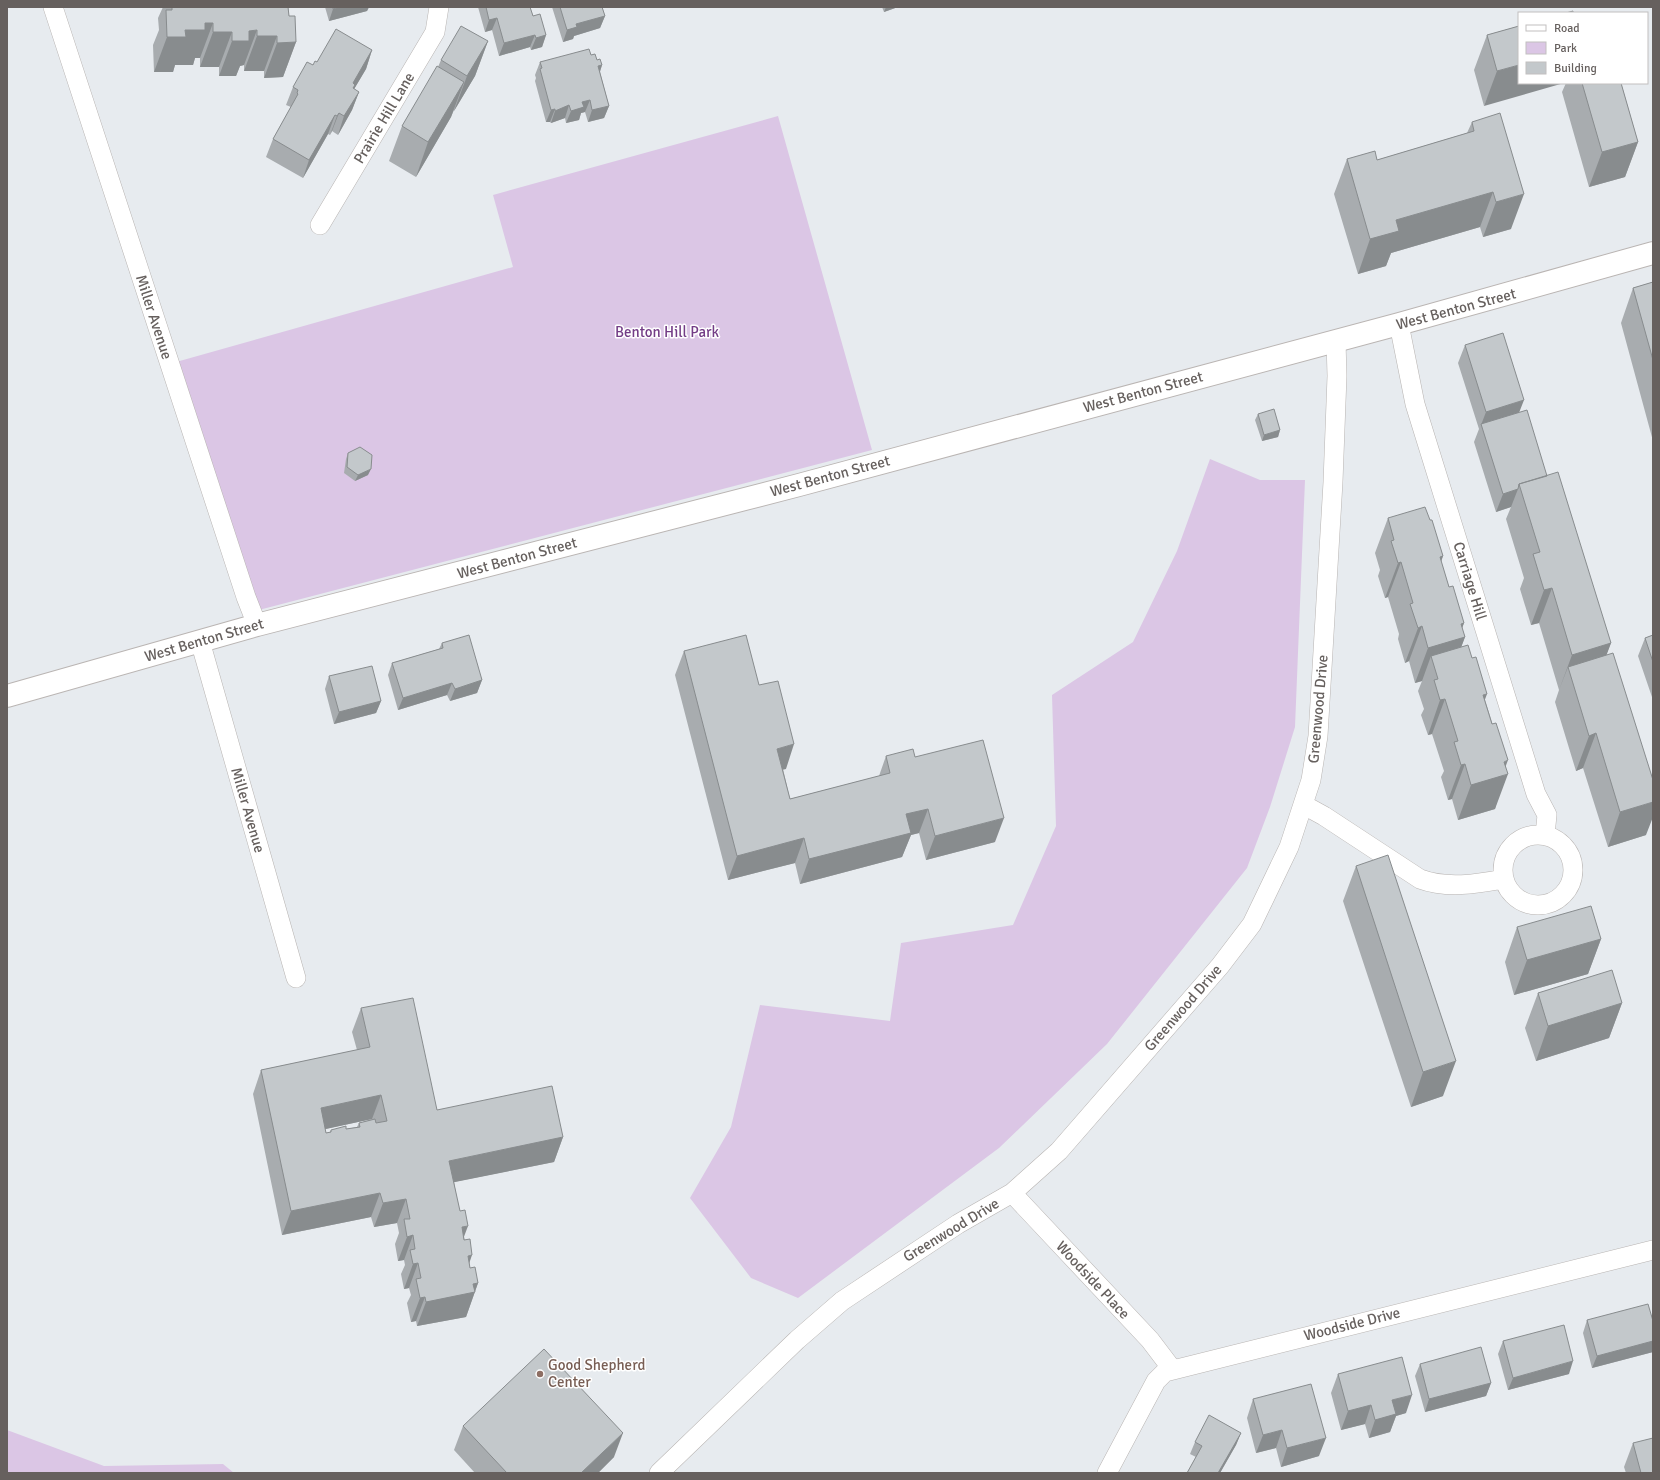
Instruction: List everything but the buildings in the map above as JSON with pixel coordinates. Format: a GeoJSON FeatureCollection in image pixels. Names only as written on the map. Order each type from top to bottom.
{"type":"FeatureCollection","features":[{"type":"Feature","properties":{"kind":"street","name":"Miller Avenue"},"geometry":{"type":"LineString","coordinates":[[53,7],[243,590],[257,625]]}},
{"type":"Feature","properties":{"kind":"street","name":"Prairie Hill Lane"},"geometry":{"type":"LineString","coordinates":[[320,225],[435,32],[439,7]]}},
{"type":"Feature","properties":{"kind":"street","name":"West Benton Street"},"geometry":{"type":"LineString","coordinates":[[7,696],[257,625],[806,482],[1400,324],[1653,253]]}},
{"type":"Feature","properties":{"kind":"street","name":"Carriage Hill"},"geometry":{"type":"LineString","coordinates":[[1400,324],[1415,404],[1536,794],[1547,815],[1545,835]]}},
{"type":"Feature","properties":{"kind":"street","name":"Greenwood Drive"},"geometry":{"type":"LineString","coordinates":[[659,1473],[797,1340],[842,1301],[958,1224],[1012,1193],[1059,1151],[1220,966],[1252,924],[1289,847],[1311,780],[1318,736],[1321,708],[1333,482],[1337,376],[1336,341]]}},
{"type":"Feature","properties":{"kind":"street","name":"Miller Avenue"},"geometry":{"type":"LineString","coordinates":[[200,641],[296,978]]}},
{"type":"Feature","properties":{"kind":"street"},"geometry":{"type":"LineString","coordinates":[[1304,804],[1420,879],[1433,884],[1455,885],[1504,879]]}},
{"type":"Feature","properties":{"kind":"street"},"geometry":{"type":"LineString","coordinates":[[1531,835],[1545,835],[1557,840],[1566,848],[1572,859],[1572,879],[1568,889],[1560,898],[1547,904],[1535,905],[1524,903],[1514,896],[1506,886],[1504,879],[1502,866],[1506,854],[1513,844],[1520,839],[1531,835]]}},
{"type":"Feature","properties":{"kind":"street","name":"Woodside Place"},"geometry":{"type":"LineString","coordinates":[[1012,1193],[1150,1340],[1172,1369]]}},
{"type":"Feature","properties":{"kind":"street","name":"Woodside Drive"},"geometry":{"type":"LineString","coordinates":[[1107,1473],[1156,1381],[1165,1372],[1172,1369],[1653,1250]]}},
{"type":"Feature","properties":{"kind":"green space","name":"Benton Hill Park"},"geometry":{"type":"Polygon","coordinates":[[[778,116],[872,450],[251,612],[169,364],[513,267],[493,195],[778,116]]]}},
{"type":"Feature","properties":{"kind":"green space"},"geometry":{"type":"Polygon","coordinates":[[[1210,459],[1260,480],[1305,480],[1295,727],[1270,807],[1247,868],[1107,1044],[999,1148],[798,1298],[751,1278],[690,1198],[731,1127],[760,1005],[890,1021],[901,943],[1013,925],[1056,826],[1052,695],[1133,642],[1177,551],[1210,459]]]}},
{"type":"Feature","properties":{"kind":"green space"},"geometry":{"type":"Polygon","coordinates":[[[7,1430],[104,1466],[223,1464],[234,1473],[7,1473],[7,1430]]]}},
{"type":"Feature","properties":{"kind":"place","name":"Good Shepherd Center"},"geometry":{"type":"Point","coordinates":[540,1374]}}]}
